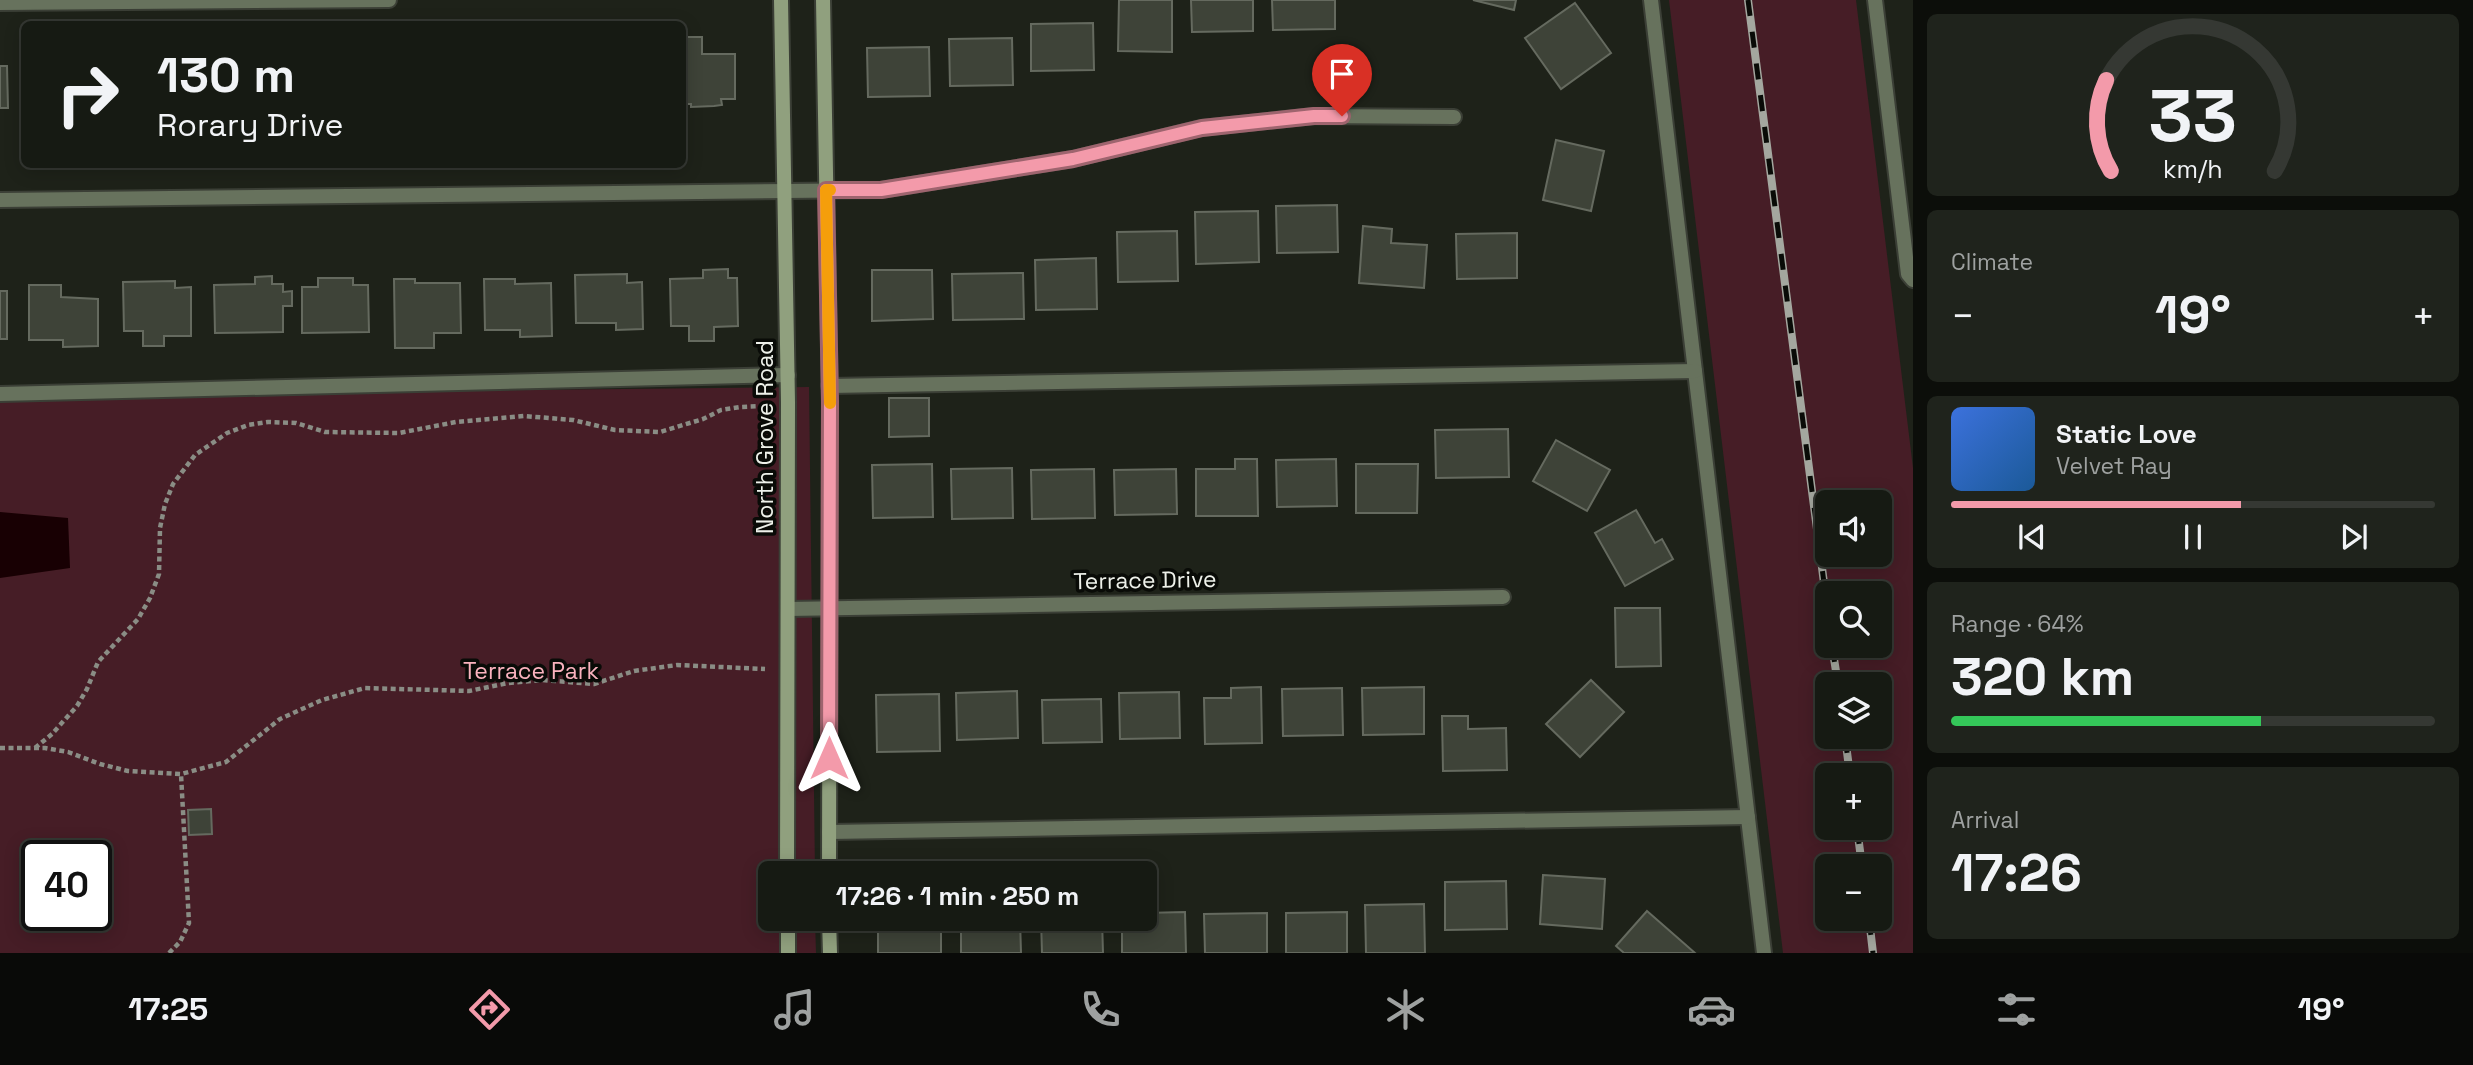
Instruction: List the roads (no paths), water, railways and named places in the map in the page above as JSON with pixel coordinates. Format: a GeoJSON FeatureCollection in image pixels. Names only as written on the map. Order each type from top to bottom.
{"type":"FeatureCollection","features":[{"type":"Feature","properties":{"kind":"street"},"geometry":{"type":"LineString","coordinates":[[0,3],[389,0]]}},
{"type":"Feature","properties":{"kind":"street","name":"North Grove Road"},"geometry":{"type":"LineString","coordinates":[[781,0],[788,375],[787,861]]}},
{"type":"Feature","properties":{"kind":"street"},"geometry":{"type":"LineString","coordinates":[[823,0],[830,386],[828,861]]}},
{"type":"Feature","properties":{"kind":"street"},"geometry":{"type":"LineString","coordinates":[[1651,0],[1764,953]]}},
{"type":"Feature","properties":{"kind":"street"},"geometry":{"type":"LineString","coordinates":[[1875,0],[1908,274],[1913,280]]}},
{"type":"Feature","properties":{"kind":"street"},"geometry":{"type":"LineString","coordinates":[[0,200],[881,190],[1059,161],[1202,128],[1314,116],[1454,117]]}},
{"type":"Feature","properties":{"kind":"street"},"geometry":{"type":"LineString","coordinates":[[830,386],[1695,371]]}},
{"type":"Feature","properties":{"kind":"street"},"geometry":{"type":"LineString","coordinates":[[0,394],[788,375]]}},
{"type":"Feature","properties":{"kind":"street","name":"Terrace Drive"},"geometry":{"type":"LineString","coordinates":[[788,609],[1503,597]]}},
{"type":"Feature","properties":{"kind":"street"},"geometry":{"type":"LineString","coordinates":[[829,832],[1748,817]]}},
{"type":"Feature","properties":{"kind":"street"},"geometry":{"type":"LineString","coordinates":[[788,931],[788,953]]}},
{"type":"Feature","properties":{"kind":"street"},"geometry":{"type":"LineString","coordinates":[[829,931],[830,953]]}},
{"type":"Feature","properties":{"kind":"railway"},"geometry":{"type":"LineString","coordinates":[[1748,0],[1824,581]]}},
{"type":"Feature","properties":{"kind":"railway"},"geometry":{"type":"LineString","coordinates":[[1834,658],[1836,672]]}},
{"type":"Feature","properties":{"kind":"railway"},"geometry":{"type":"LineString","coordinates":[[1847,749],[1848,763]]}},
{"type":"Feature","properties":{"kind":"railway"},"geometry":{"type":"LineString","coordinates":[[1859,840],[1860,854]]}},
{"type":"Feature","properties":{"kind":"railway"},"geometry":{"type":"LineString","coordinates":[[1870,931],[1873,953]]}},
{"type":"Feature","properties":{"kind":"park label","name":"Terrace Park"},"geometry":{"type":"Point","coordinates":[531,671]}}]}
